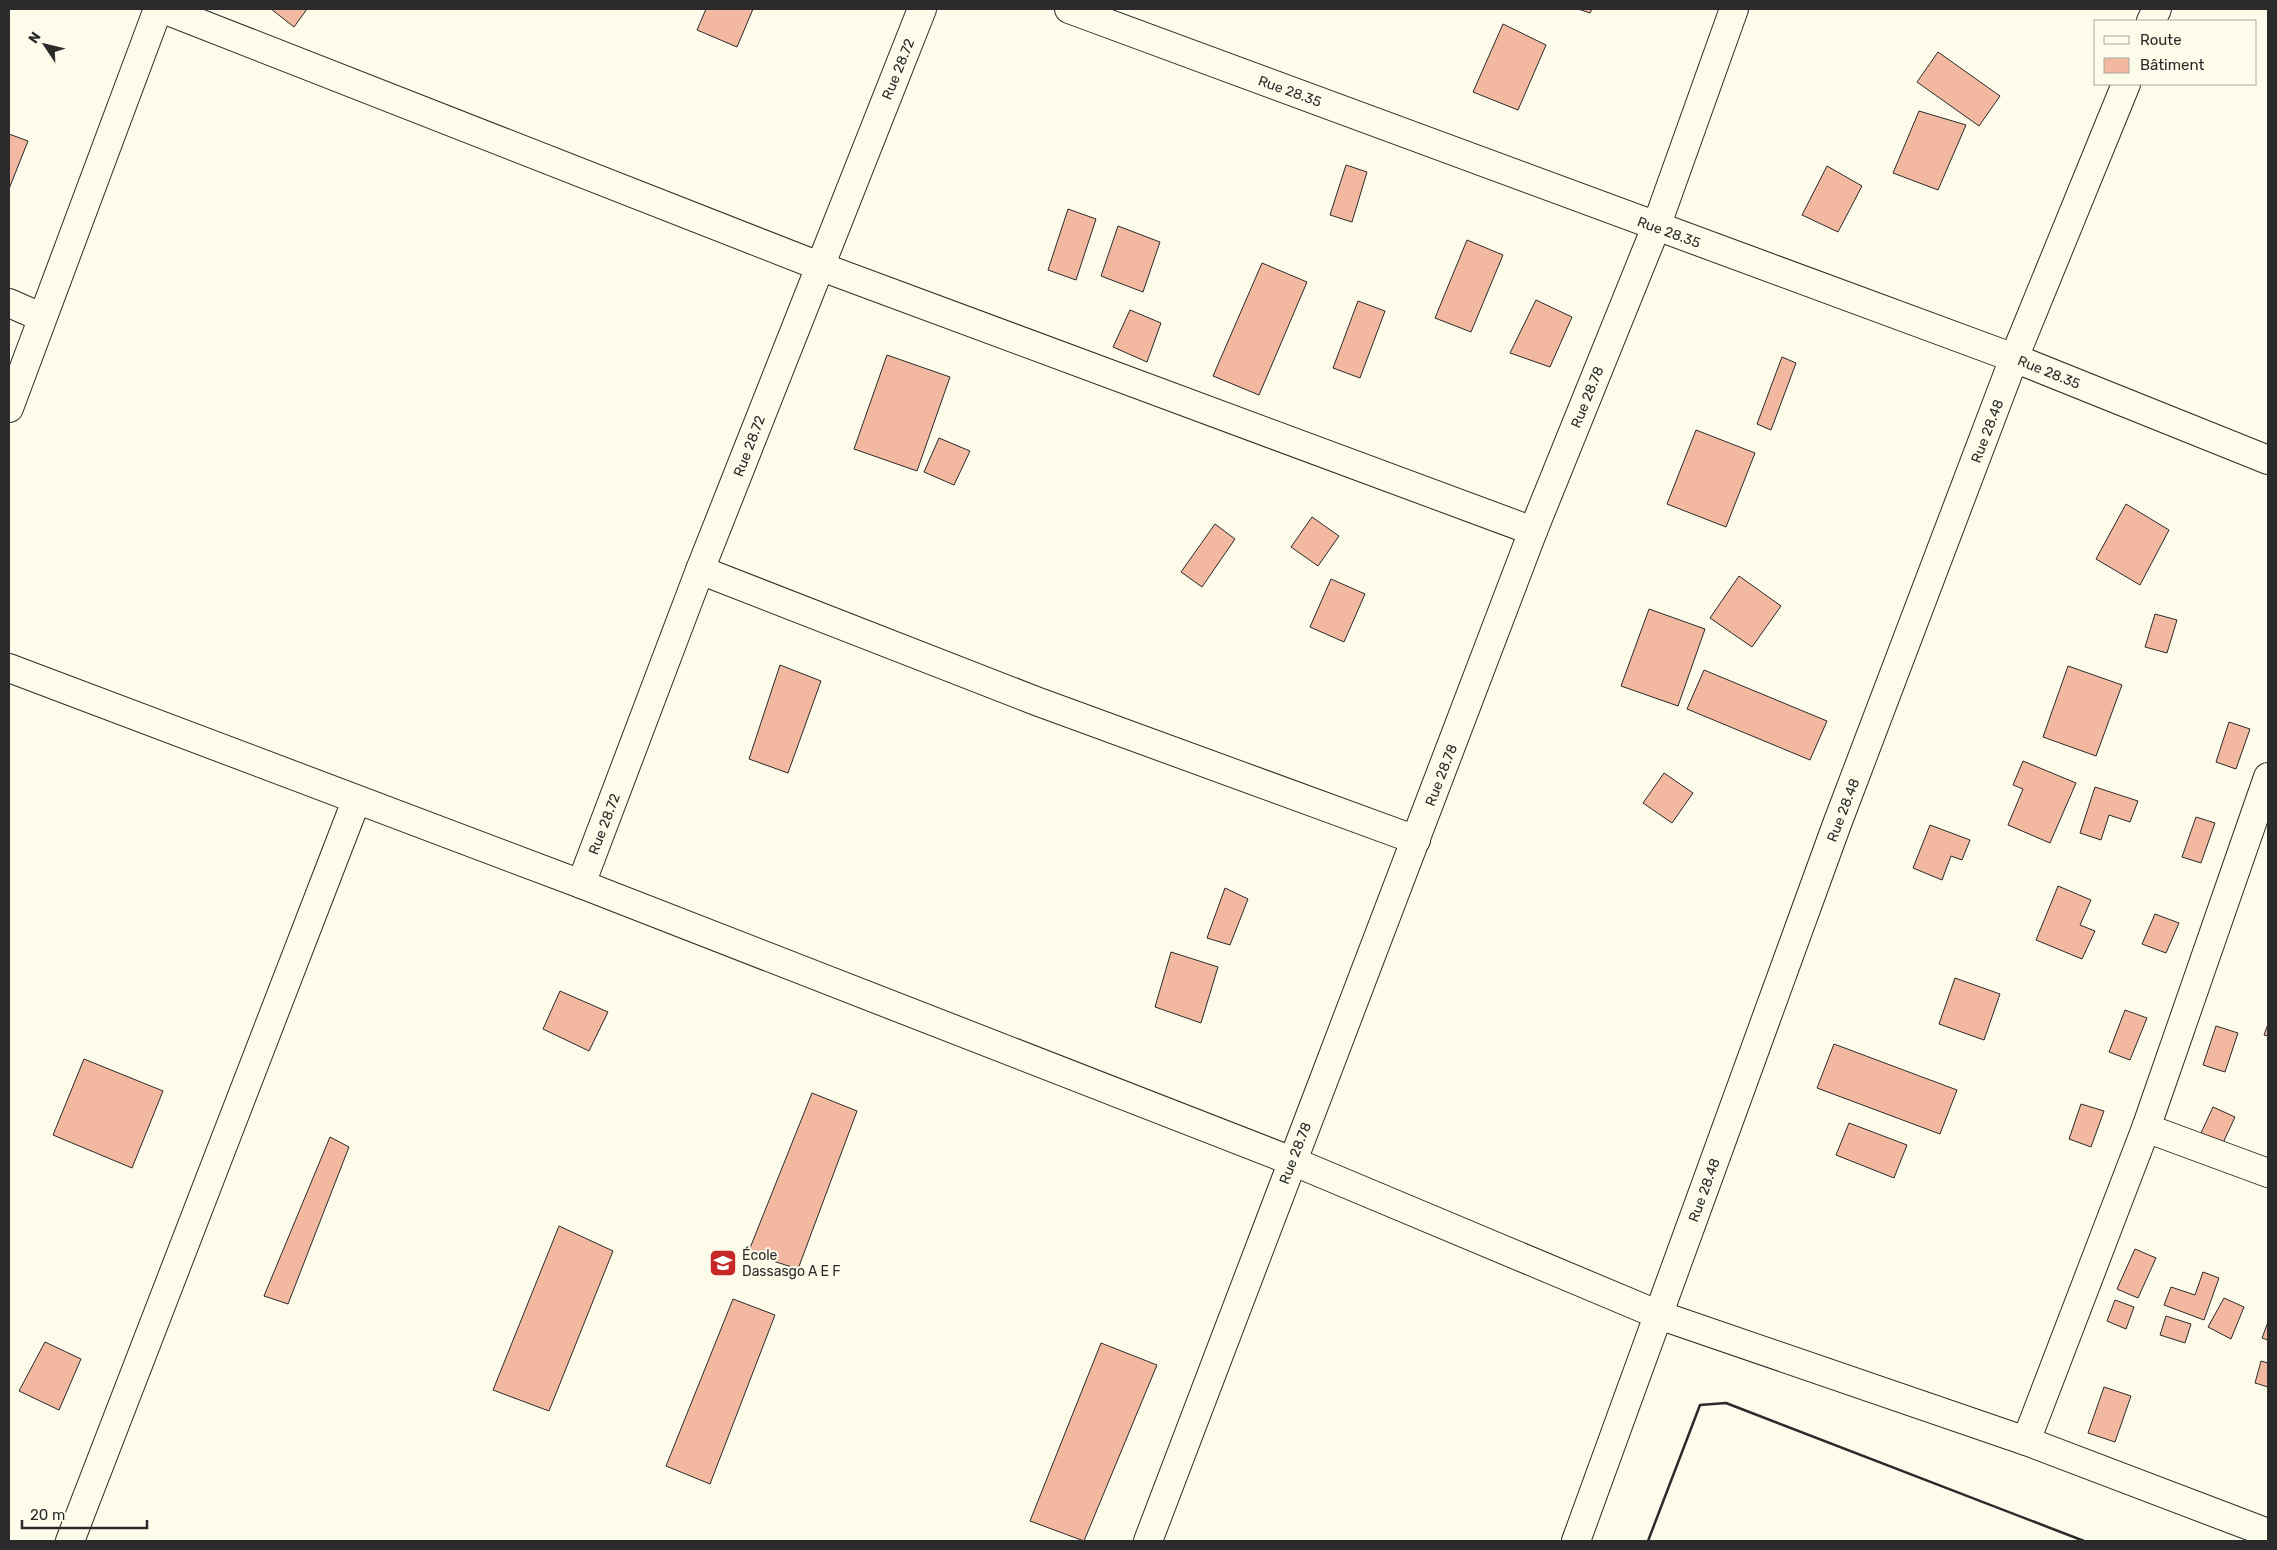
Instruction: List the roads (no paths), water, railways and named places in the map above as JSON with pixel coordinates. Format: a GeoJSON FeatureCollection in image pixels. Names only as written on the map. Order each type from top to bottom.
{"type":"FeatureCollection","features":[{"type":"Feature","properties":{"kind":"street"},"geometry":{"type":"LineString","coordinates":[[9,408],[41,317],[158,9]]}},
{"type":"Feature","properties":{"kind":"street"},"geometry":{"type":"LineString","coordinates":[[163,9],[819,266],[1533,531]]}},
{"type":"Feature","properties":{"kind":"street","name":"Rue 28.72"},"geometry":{"type":"LineString","coordinates":[[581,884],[700,570],[922,9]]}},
{"type":"Feature","properties":{"kind":"street","name":"Rue 28.35"},"geometry":{"type":"LineString","coordinates":[[1069,9],[2014,358],[2268,460]]}},
{"type":"Feature","properties":{"kind":"street","name":"Rue 28.78"},"geometry":{"type":"LineString","coordinates":[[1148,1541],[1533,531],[1656,227],[1734,9]]}},
{"type":"Feature","properties":{"kind":"street","name":"Rue 28.48"},"geometry":{"type":"LineString","coordinates":[[1576,1541],[1838,824],[2014,358],[2126,85]]}},
{"type":"Feature","properties":{"kind":"street"},"geometry":{"type":"LineString","coordinates":[[9,303],[41,317]]}},
{"type":"Feature","properties":{"kind":"street"},"geometry":{"type":"LineString","coordinates":[[700,570],[1036,702],[1416,840]]}},
{"type":"Feature","properties":{"kind":"street"},"geometry":{"type":"LineString","coordinates":[[9,668],[356,801],[581,884],[1292,1161],[1659,1315],[2026,1440],[2268,1533]]}},
{"type":"Feature","properties":{"kind":"street"},"geometry":{"type":"LineString","coordinates":[[2026,1440],[2146,1128],[2261,817],[2268,777]]}},
{"type":"Feature","properties":{"kind":"street"},"geometry":{"type":"LineString","coordinates":[[70,1541],[356,801]]}},
{"type":"Feature","properties":{"kind":"street"},"geometry":{"type":"LineString","coordinates":[[2146,1128],[2268,1173]]}},
{"type":"Feature","properties":{"kind":"place","name":"École Dassasgo A E F"},"geometry":{"type":"Point","coordinates":[723,1263]}}]}
